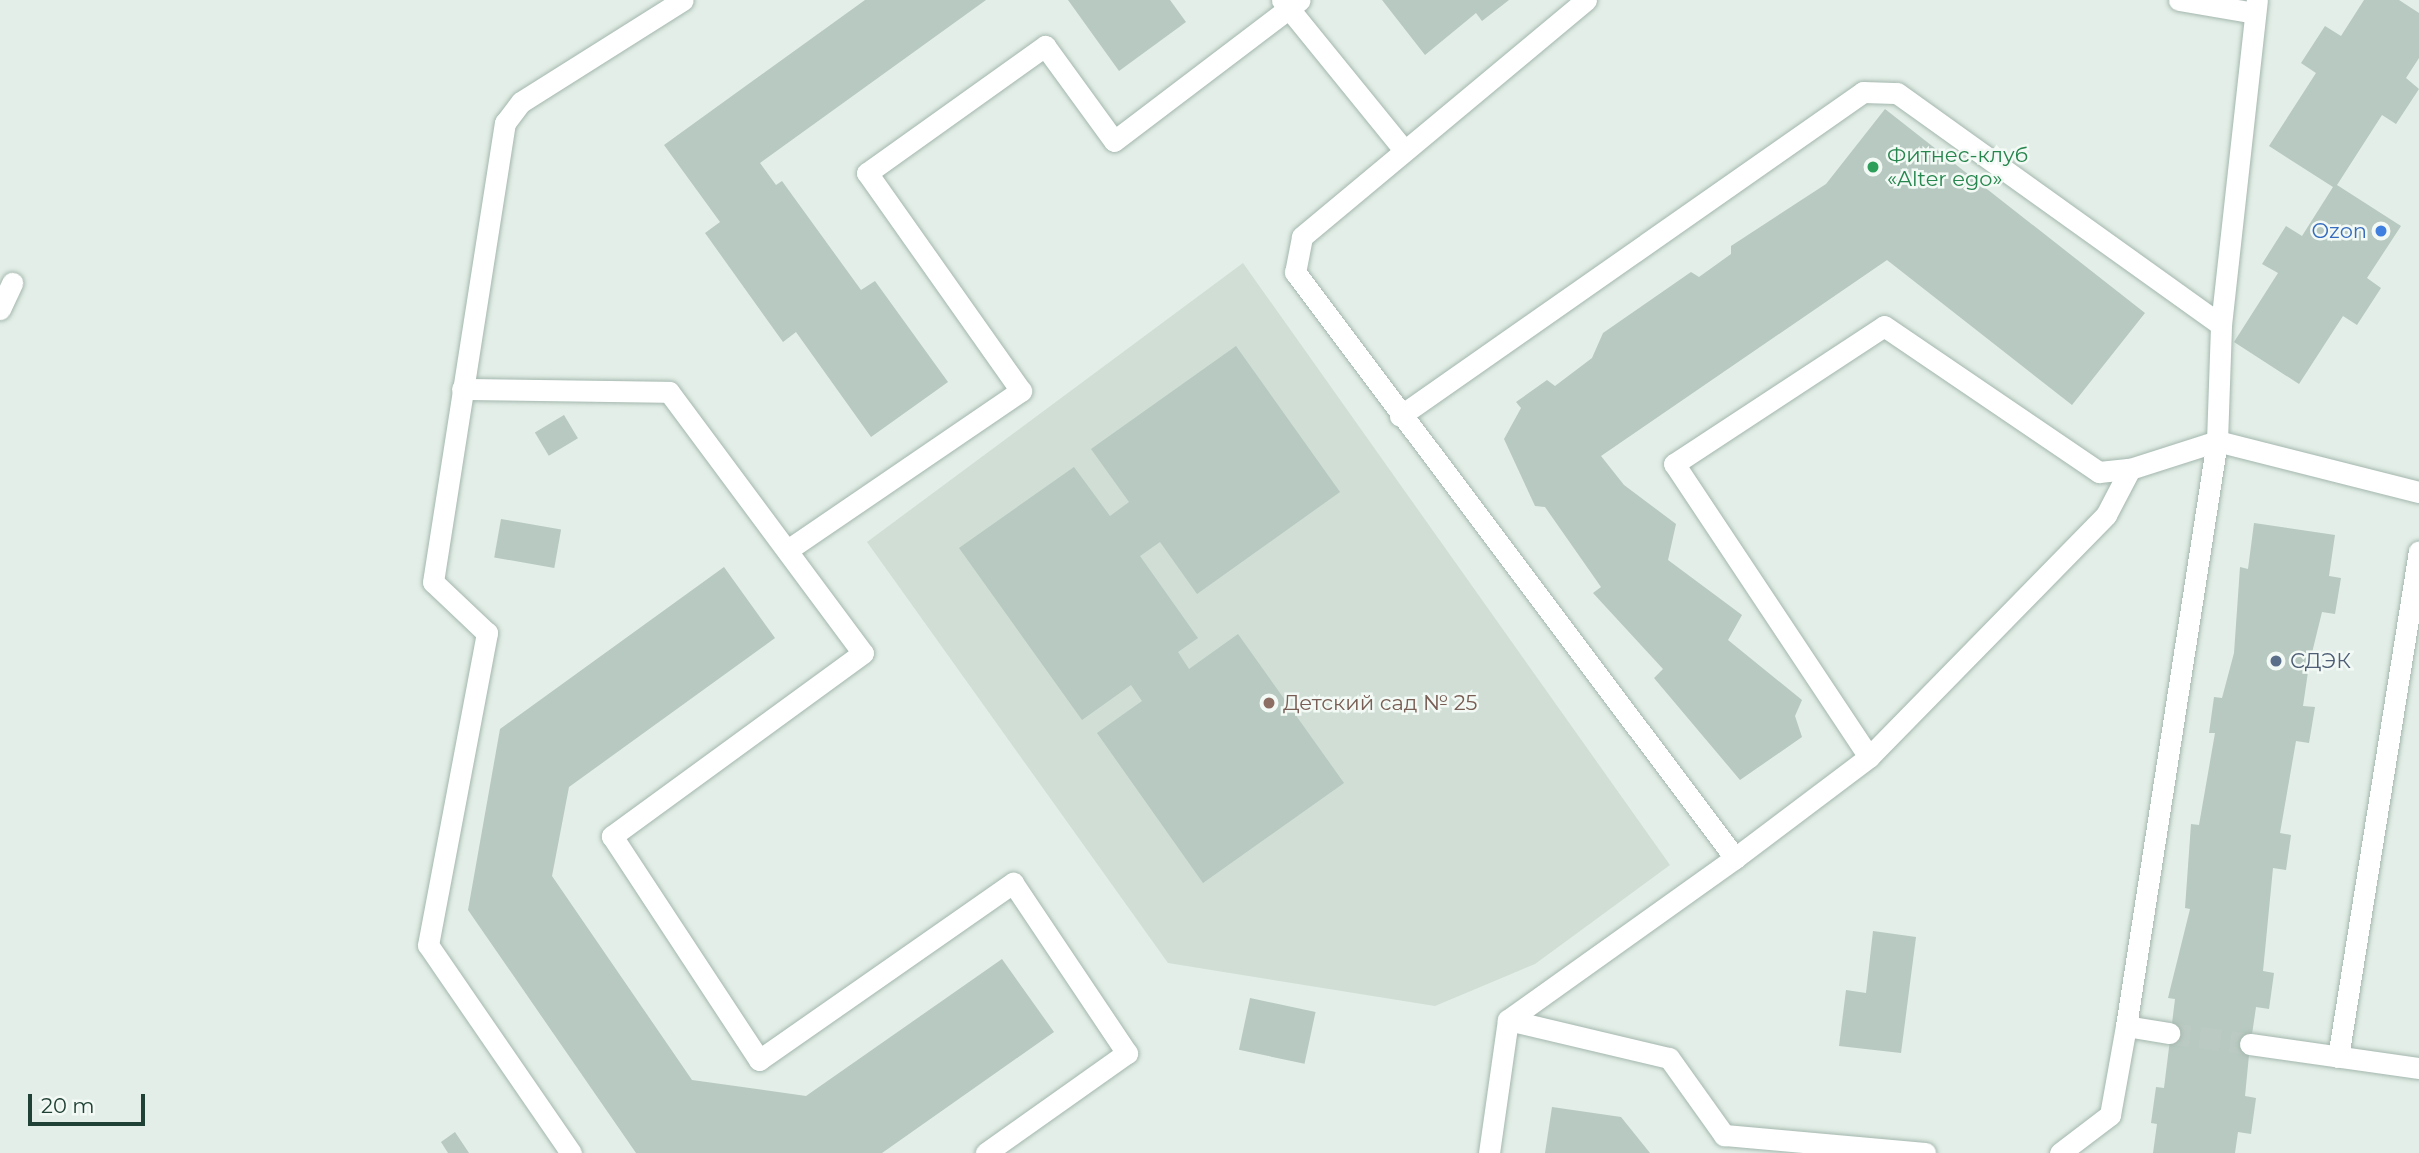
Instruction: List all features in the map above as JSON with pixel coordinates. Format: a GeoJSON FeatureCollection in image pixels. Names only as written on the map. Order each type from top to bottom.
{"type":"FeatureCollection","features":[{"type":"Feature","properties":{"kind":"lane"},"geometry":{"type":"LineString","coordinates":[[571,1153],[428,945],[488,633],[433,582],[505,123],[521,102],[682,0]]}},
{"type":"Feature","properties":{"kind":"lane"},"geometry":{"type":"LineString","coordinates":[[1586,0],[1403,149],[1302,237],[1295,272],[1400,416],[1735,858]]}},
{"type":"Feature","properties":{"kind":"lane"},"geometry":{"type":"LineString","coordinates":[[2060,1153],[2110,1115],[2217,441],[2221,325],[2256,7],[2179,0]]}},
{"type":"Feature","properties":{"kind":"lane"},"geometry":{"type":"LineString","coordinates":[[789,549],[1021,391],[867,173],[1045,46],[1114,141],[1290,3],[1403,149]]}},
{"type":"Feature","properties":{"kind":"lane"},"geometry":{"type":"LineString","coordinates":[[1400,416],[1863,92],[1897,93],[2221,325]]}},
{"type":"Feature","properties":{"kind":"lane"},"geometry":{"type":"LineString","coordinates":[[0,309],[12,283]]}},
{"type":"Feature","properties":{"kind":"lane"},"geometry":{"type":"LineString","coordinates":[[1869,757],[1674,464],[1884,326],[2099,472],[2130,469],[2217,441],[2419,492]]}},
{"type":"Feature","properties":{"kind":"lane"},"geometry":{"type":"LineString","coordinates":[[462,389],[668,392],[789,549],[863,653],[612,836],[759,1060],[1013,883],[1127,1053],[986,1153]]}},
{"type":"Feature","properties":{"kind":"lane"},"geometry":{"type":"LineString","coordinates":[[1489,1153],[1508,1020],[1735,858],[1869,757],[2106,515],[2130,469]]}},
{"type":"Feature","properties":{"kind":"lane"},"geometry":{"type":"LineString","coordinates":[[2338,1056],[2419,551]]}},
{"type":"Feature","properties":{"kind":"lane"},"geometry":{"type":"LineString","coordinates":[[1508,1020],[1669,1058],[1724,1135],[1925,1153]]}},
{"type":"Feature","properties":{"kind":"lane"},"geometry":{"type":"LineString","coordinates":[[2126,1026],[2169,1033]]}},
{"type":"Feature","properties":{"kind":"lane"},"geometry":{"type":"LineString","coordinates":[[2250,1044],[2419,1068]]}},
{"type":"Feature","properties":{"kind":"shaded area","name":"Детский сад № 25"},"geometry":{"type":"Polygon","coordinates":[[[1243,263],[1670,865],[1535,964],[1435,1006],[1168,963],[867,542],[1243,263]]]}},
{"type":"Feature","properties":{"kind":"building"},"geometry":{"type":"Polygon","coordinates":[[[865,0],[986,0],[760,163],[776,185],[782,181],[861,290],[875,281],[948,382],[871,437],[796,332],[783,342],[705,233],[720,222],[664,145],[865,0]]]}},
{"type":"Feature","properties":{"kind":"building"},"geometry":{"type":"Polygon","coordinates":[[[1068,0],[1170,0],[1186,22],[1119,71],[1068,0]]]}},
{"type":"Feature","properties":{"kind":"building"},"geometry":{"type":"Polygon","coordinates":[[[1382,0],[1509,0],[1482,21],[1476,13],[1425,55],[1382,0]]]}},
{"type":"Feature","properties":{"kind":"building"},"geometry":{"type":"Polygon","coordinates":[[[2364,0],[2399,0],[2419,13],[2419,58],[2406,78],[2419,89],[2396,124],[2382,115],[2337,185],[2401,226],[2367,278],[2381,288],[2357,325],[2343,316],[2299,384],[2234,342],[2278,273],[2262,264],[2286,226],[2302,236],[2333,187],[2269,146],[2316,73],[2301,63],[2325,26],[2341,36],[2364,0]]]}},
{"type":"Feature","properties":{"kind":"building"},"geometry":{"type":"Polygon","coordinates":[[[1885,109],[2145,313],[2072,405],[1887,260],[1601,456],[1624,485],[1676,524],[1668,560],[1742,615],[1728,640],[1802,700],[1795,716],[1802,737],[1740,780],[1654,678],[1663,669],[1593,593],[1601,587],[1545,507],[1535,506],[1504,439],[1521,408],[1516,402],[1547,380],[1555,386],[1592,358],[1603,333],[1691,272],[1699,277],[1731,254],[1731,246],[1826,184],[1885,109]]]}},
{"type":"Feature","properties":{"kind":"building"},"geometry":{"type":"Polygon","coordinates":[[[1236,346],[1340,492],[1197,594],[1160,542],[1140,556],[1198,638],[1178,652],[1189,669],[1238,634],[1344,783],[1203,883],[1097,733],[1142,701],[1131,685],[1082,720],[959,548],[1074,467],[1110,516],[1129,502],[1091,449],[1236,346]]]}},
{"type":"Feature","properties":{"kind":"building"},"geometry":{"type":"Polygon","coordinates":[[[564,415],[578,438],[549,456],[535,433],[564,415]]]}},
{"type":"Feature","properties":{"kind":"building"},"geometry":{"type":"Polygon","coordinates":[[[501,519],[561,530],[554,568],[494,557],[501,519]]]}},
{"type":"Feature","properties":{"kind":"building"},"geometry":{"type":"Polygon","coordinates":[[[2254,523],[2335,535],[2329,576],[2341,578],[2335,614],[2322,612],[2309,665],[2303,706],[2315,707],[2309,743],[2296,741],[2280,833],[2291,835],[2286,870],[2273,868],[2263,971],[2274,973],[2269,1009],[2256,1007],[2249,1055],[2245,1096],[2256,1098],[2251,1134],[2238,1132],[2235,1153],[2153,1153],[2157,1124],[2151,1123],[2156,1087],[2164,1088],[2175,999],[2168,998],[2190,909],[2185,908],[2191,824],[2199,825],[2215,733],[2209,733],[2214,697],[2222,698],[2234,653],[2240,567],[2248,569],[2254,523]]]}},
{"type":"Feature","properties":{"kind":"building"},"geometry":{"type":"Polygon","coordinates":[[[724,567],[775,638],[569,787],[552,876],[692,1080],[806,1096],[1002,959],[1054,1032],[882,1153],[636,1153],[468,910],[500,729],[724,567]]]}},
{"type":"Feature","properties":{"kind":"building"},"geometry":{"type":"Polygon","coordinates":[[[1873,931],[1916,937],[1901,1053],[1839,1046],[1846,990],[1866,993],[1873,931]]]}},
{"type":"Feature","properties":{"kind":"building"},"geometry":{"type":"Polygon","coordinates":[[[1250,998],[1316,1012],[1305,1064],[1239,1050],[1250,998]]]}},
{"type":"Feature","properties":{"kind":"building"},"geometry":{"type":"Polygon","coordinates":[[[1552,1107],[1621,1117],[1650,1153],[1545,1153],[1552,1107]]]}},
{"type":"Feature","properties":{"kind":"building"},"geometry":{"type":"Polygon","coordinates":[[[455,1132],[469,1153],[448,1153],[441,1142],[455,1132]]]}},
{"type":"Feature","properties":{"kind":"tunnel"},"geometry":{"type":"LineString","coordinates":[[2169,1033],[2250,1044]]}},
{"type":"Feature","properties":{"kind":"place","name":"Фитнес-клуб «Alter ego»"},"geometry":{"type":"Point","coordinates":[1873,167]}},
{"type":"Feature","properties":{"kind":"place","name":"Ozon"},"geometry":{"type":"Point","coordinates":[2381,231]}},
{"type":"Feature","properties":{"kind":"place","name":"СДЭК"},"geometry":{"type":"Point","coordinates":[2276,661]}},
{"type":"Feature","properties":{"kind":"place","name":"Детский сад № 25"},"geometry":{"type":"Point","coordinates":[1269,703]}}]}
